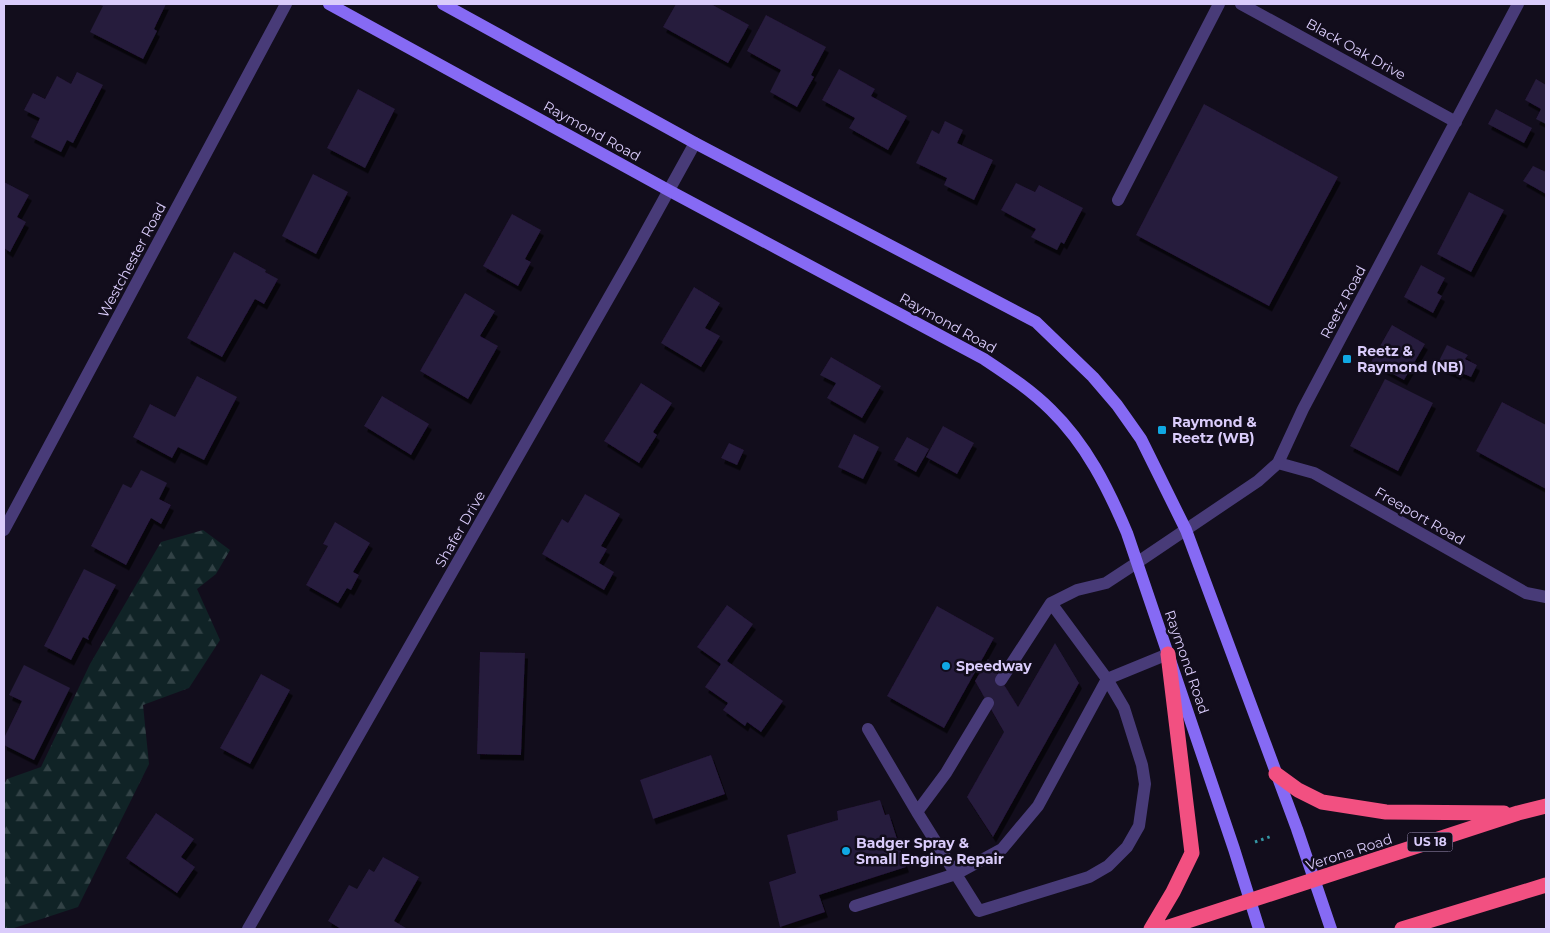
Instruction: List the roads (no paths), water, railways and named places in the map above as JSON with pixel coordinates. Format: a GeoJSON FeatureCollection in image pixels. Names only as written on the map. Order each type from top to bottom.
{"type":"FeatureCollection","features":[{"type":"Feature","properties":{"kind":"highway"},"geometry":{"type":"LineString","coordinates":[[1151,929],[1173,892],[1192,853],[1168,654]]}},
{"type":"Feature","properties":{"kind":"highway"},"geometry":{"type":"LineString","coordinates":[[1276,774],[1298,790],[1322,802],[1386,812],[1518,813]]}},
{"type":"Feature","properties":{"kind":"highway","name":"Verona Road"},"geometry":{"type":"LineString","coordinates":[[1163,929],[1518,813],[1546,806]]}},
{"type":"Feature","properties":{"kind":"highway"},"geometry":{"type":"LineString","coordinates":[[1402,929],[1546,885]]}},
{"type":"Feature","properties":{"kind":"main road","name":"Raymond Road"},"geometry":{"type":"LineString","coordinates":[[329,4],[668,190],[984,359],[1022,385],[1052,410],[1080,444],[1098,473],[1114,502],[1138,562],[1259,929]]}},
{"type":"Feature","properties":{"kind":"main road"},"geometry":{"type":"LineString","coordinates":[[443,4],[695,143],[1036,322],[1093,377],[1117,405],[1141,439],[1186,530],[1315,880],[1331,929]]}},
{"type":"Feature","properties":{"kind":"street","name":"Westchester Road"},"geometry":{"type":"LineString","coordinates":[[4,530],[286,4]]}},
{"type":"Feature","properties":{"kind":"street"},"geometry":{"type":"LineString","coordinates":[[1118,200],[1219,4]]}},
{"type":"Feature","properties":{"kind":"street","name":"Black Oak Drive"},"geometry":{"type":"LineString","coordinates":[[1240,4],[1456,122]]}},
{"type":"Feature","properties":{"kind":"street","name":"Reetz Road"},"geometry":{"type":"LineString","coordinates":[[1051,603],[1077,590],[1106,583],[1258,481],[1278,463],[1303,409],[1518,4]]}},
{"type":"Feature","properties":{"kind":"street","name":"Shafer Drive"},"geometry":{"type":"LineString","coordinates":[[248,929],[623,274],[695,143]]}},
{"type":"Feature","properties":{"kind":"street","name":"Freeport Road"},"geometry":{"type":"LineString","coordinates":[[1278,463],[1314,473],[1526,594],[1546,597]]}},
{"type":"Feature","properties":{"kind":"street"},"geometry":{"type":"LineString","coordinates":[[868,729],[916,812],[979,911],[1089,877],[1108,866],[1127,847],[1139,826],[1145,784],[1142,765],[1124,708],[1107,679],[1051,603],[1001,680]]}},
{"type":"Feature","properties":{"kind":"street"},"geometry":{"type":"LineString","coordinates":[[855,906],[956,874],[1002,848],[1038,806],[1107,679],[1168,654]]}},
{"type":"Feature","properties":{"kind":"street"},"geometry":{"type":"LineString","coordinates":[[916,812],[946,773],[988,703]]}},
{"type":"Feature","properties":{"kind":"place","name":"Reetz & Raymond (NB)"},"geometry":{"type":"Point","coordinates":[1347,359]}},
{"type":"Feature","properties":{"kind":"place","name":"Raymond & Reetz (WB)"},"geometry":{"type":"Point","coordinates":[1162,430]}},
{"type":"Feature","properties":{"kind":"place","name":"Speedway"},"geometry":{"type":"Point","coordinates":[946,666]}},
{"type":"Feature","properties":{"kind":"place","name":"Badger Spray & Small Engine Repair"},"geometry":{"type":"Point","coordinates":[846,851]}}]}
